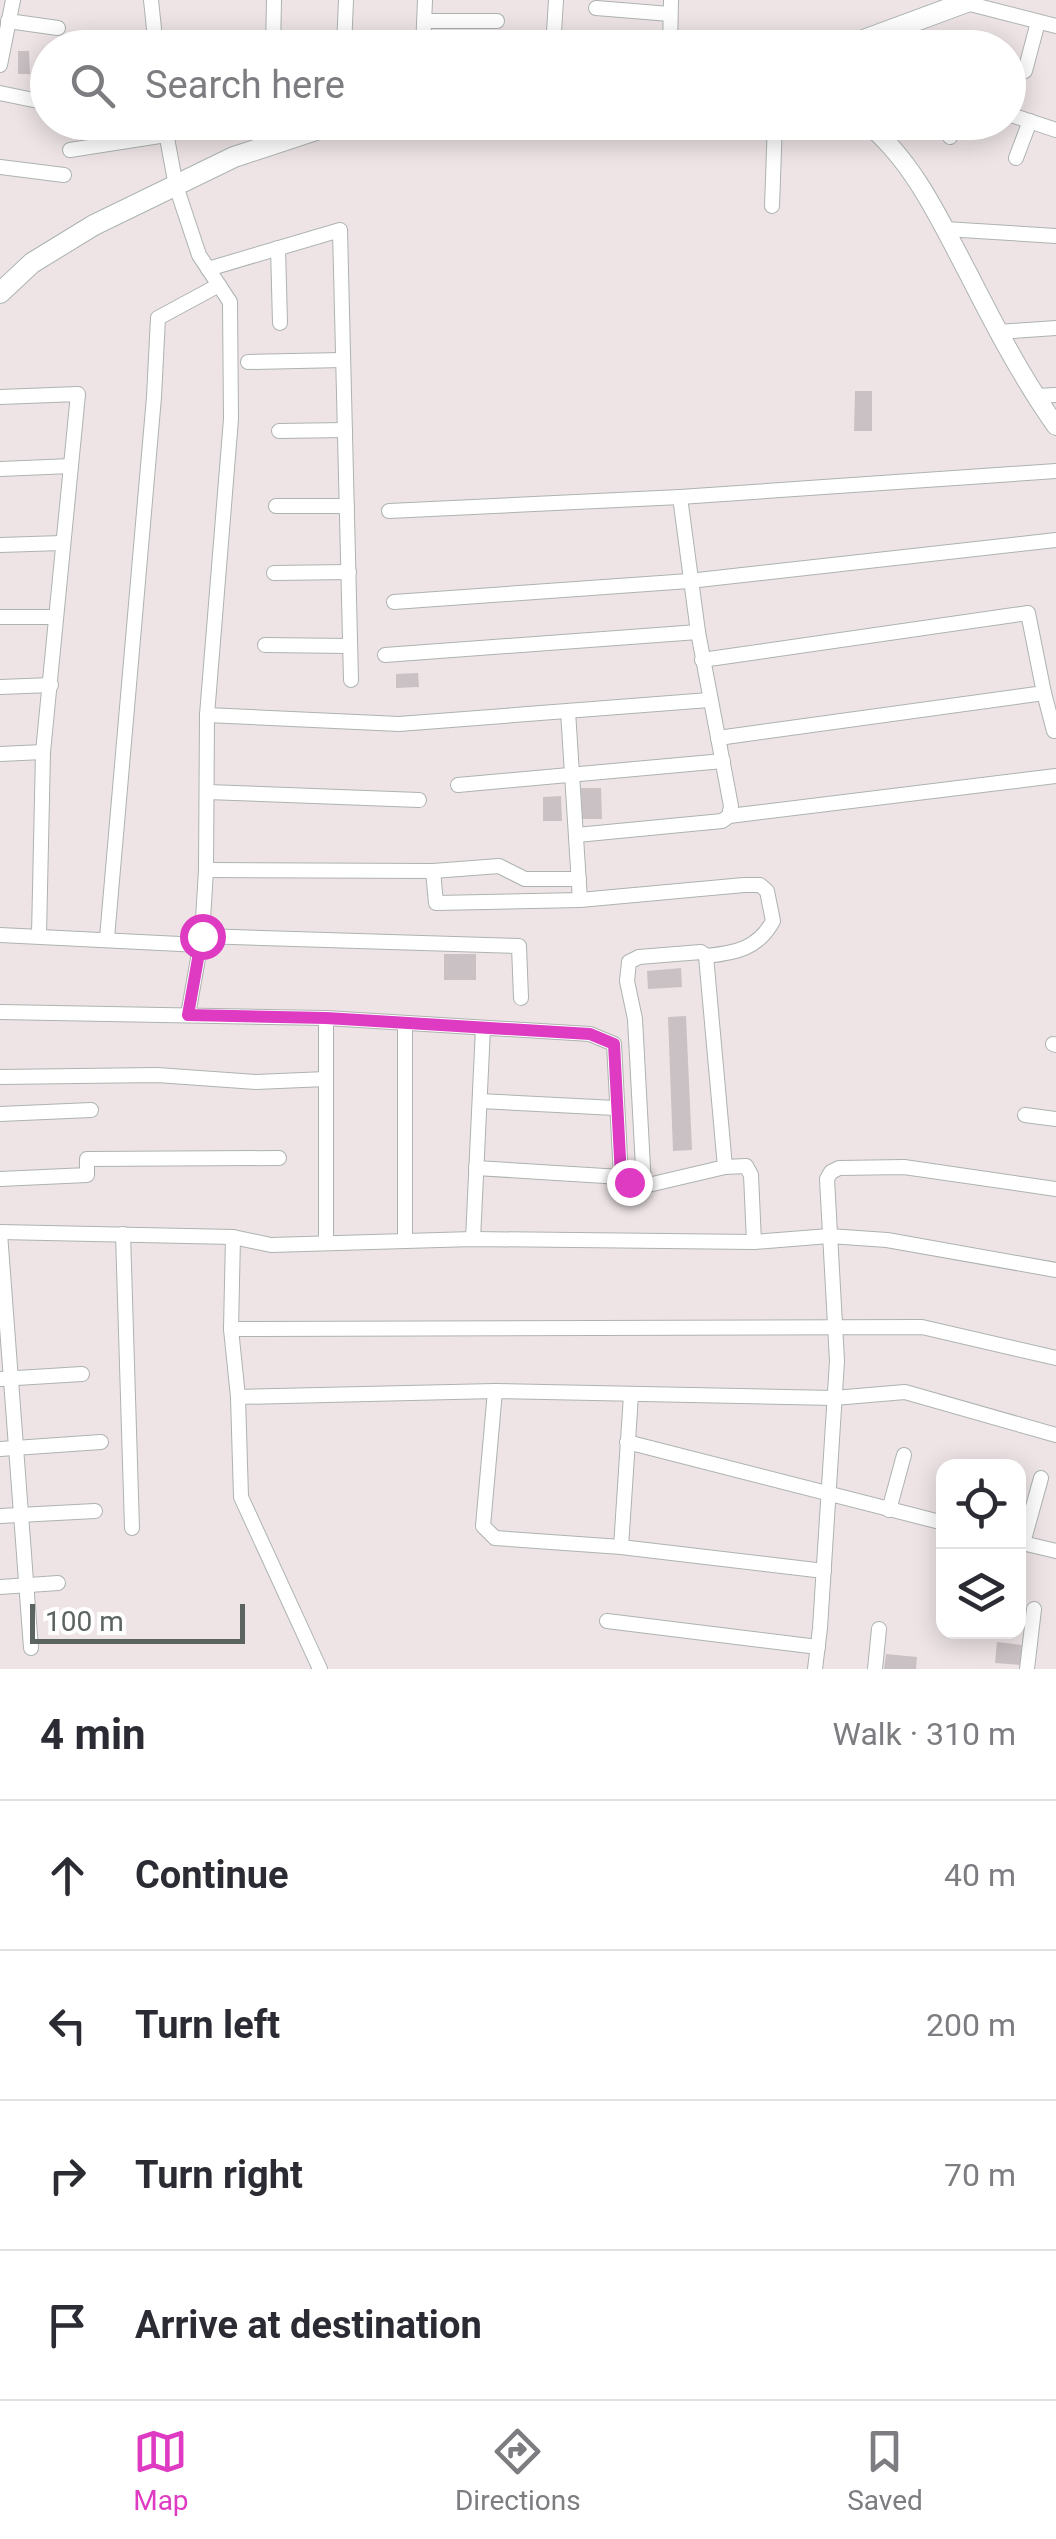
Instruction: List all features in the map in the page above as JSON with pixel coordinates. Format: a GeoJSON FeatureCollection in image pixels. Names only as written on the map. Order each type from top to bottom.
{"type":"FeatureCollection","features":[{"type":"Feature","properties":{"kind":"main road"},"geometry":{"type":"LineString","coordinates":[[887,30],[969,1]]}},
{"type":"Feature","properties":{"kind":"main road"},"geometry":{"type":"LineString","coordinates":[[0,293],[32,263],[94,225],[261,140]]}},
{"type":"Feature","properties":{"kind":"street"},"geometry":{"type":"LineString","coordinates":[[0,65],[12,0]]}},
{"type":"Feature","properties":{"kind":"street"},"geometry":{"type":"LineString","coordinates":[[151,0],[154,30]]}},
{"type":"Feature","properties":{"kind":"street"},"geometry":{"type":"LineString","coordinates":[[273,30],[274,0]]}},
{"type":"Feature","properties":{"kind":"street"},"geometry":{"type":"LineString","coordinates":[[345,30],[346,0]]}},
{"type":"Feature","properties":{"kind":"street"},"geometry":{"type":"LineString","coordinates":[[424,30],[425,0]]}},
{"type":"Feature","properties":{"kind":"street"},"geometry":{"type":"LineString","coordinates":[[555,30],[556,0]]}},
{"type":"Feature","properties":{"kind":"street"},"geometry":{"type":"LineString","coordinates":[[969,1],[1056,26]]}},
{"type":"Feature","properties":{"kind":"street"},"geometry":{"type":"LineString","coordinates":[[596,8],[671,7]]}},
{"type":"Feature","properties":{"kind":"street"},"geometry":{"type":"LineString","coordinates":[[8,21],[58,28]]}},
{"type":"Feature","properties":{"kind":"street"},"geometry":{"type":"LineString","coordinates":[[424,21],[497,21]]}},
{"type":"Feature","properties":{"kind":"street"},"geometry":{"type":"LineString","coordinates":[[1026,67],[1038,22]]}},
{"type":"Feature","properties":{"kind":"street"},"geometry":{"type":"LineString","coordinates":[[898,30],[900,25]]}},
{"type":"Feature","properties":{"kind":"street"},"geometry":{"type":"LineString","coordinates":[[0,93],[30,99]]}},
{"type":"Feature","properties":{"kind":"street"},"geometry":{"type":"LineString","coordinates":[[1026,120],[1056,130]]}},
{"type":"Feature","properties":{"kind":"street"},"geometry":{"type":"LineString","coordinates":[[1026,132],[1030,121]]}},
{"type":"Feature","properties":{"kind":"street"},"geometry":{"type":"LineString","coordinates":[[70,150],[115,140]]}},
{"type":"Feature","properties":{"kind":"street"},"geometry":{"type":"LineString","coordinates":[[167,140],[176,186],[199,255],[230,302],[231,419],[207,715],[206,870],[201,940],[188,1015]]}},
{"type":"Feature","properties":{"kind":"street"},"geometry":{"type":"LineString","coordinates":[[772,206],[774,140]]}},
{"type":"Feature","properties":{"kind":"street"},"geometry":{"type":"LineString","coordinates":[[887,140],[945,230],[1034,396],[1056,426]]}},
{"type":"Feature","properties":{"kind":"street"},"geometry":{"type":"LineString","coordinates":[[1016,158],[1023,140]]}},
{"type":"Feature","properties":{"kind":"street"},"geometry":{"type":"LineString","coordinates":[[0,167],[64,175]]}},
{"type":"Feature","properties":{"kind":"street"},"geometry":{"type":"LineString","coordinates":[[208,268],[340,230],[351,680]]}},
{"type":"Feature","properties":{"kind":"street"},"geometry":{"type":"LineString","coordinates":[[945,230],[1056,236]]}},
{"type":"Feature","properties":{"kind":"street"},"geometry":{"type":"LineString","coordinates":[[278,248],[280,323]]}},
{"type":"Feature","properties":{"kind":"street"},"geometry":{"type":"LineString","coordinates":[[107,938],[158,318],[219,285]]}},
{"type":"Feature","properties":{"kind":"street"},"geometry":{"type":"LineString","coordinates":[[998,332],[1056,328]]}},
{"type":"Feature","properties":{"kind":"street"},"geometry":{"type":"LineString","coordinates":[[248,362],[343,360]]}},
{"type":"Feature","properties":{"kind":"street"},"geometry":{"type":"LineString","coordinates":[[0,397],[78,394],[43,752],[39,935]]}},
{"type":"Feature","properties":{"kind":"street"},"geometry":{"type":"LineString","coordinates":[[1034,396],[1056,395]]}},
{"type":"Feature","properties":{"kind":"street"},"geometry":{"type":"LineString","coordinates":[[279,431],[345,430]]}},
{"type":"Feature","properties":{"kind":"street"},"geometry":{"type":"LineString","coordinates":[[0,469],[71,466]]}},
{"type":"Feature","properties":{"kind":"street"},"geometry":{"type":"LineString","coordinates":[[389,511],[680,497],[1056,471]]}},
{"type":"Feature","properties":{"kind":"street"},"geometry":{"type":"LineString","coordinates":[[680,497],[689,581],[729,816]]}},
{"type":"Feature","properties":{"kind":"street"},"geometry":{"type":"LineString","coordinates":[[276,506],[347,506]]}},
{"type":"Feature","properties":{"kind":"street"},"geometry":{"type":"LineString","coordinates":[[394,602],[689,581],[1056,540]]}},
{"type":"Feature","properties":{"kind":"street"},"geometry":{"type":"LineString","coordinates":[[0,545],[62,544]]}},
{"type":"Feature","properties":{"kind":"street"},"geometry":{"type":"LineString","coordinates":[[274,573],[348,572]]}},
{"type":"Feature","properties":{"kind":"street"},"geometry":{"type":"LineString","coordinates":[[702,660],[1028,613],[1055,734]]}},
{"type":"Feature","properties":{"kind":"street"},"geometry":{"type":"LineString","coordinates":[[0,617],[56,617]]}},
{"type":"Feature","properties":{"kind":"street"},"geometry":{"type":"LineString","coordinates":[[385,655],[698,632]]}},
{"type":"Feature","properties":{"kind":"street"},"geometry":{"type":"LineString","coordinates":[[265,646],[350,646]]}},
{"type":"Feature","properties":{"kind":"street"},"geometry":{"type":"LineString","coordinates":[[0,687],[51,686]]}},
{"type":"Feature","properties":{"kind":"street"},"geometry":{"type":"LineString","coordinates":[[718,738],[1044,693]]}},
{"type":"Feature","properties":{"kind":"street"},"geometry":{"type":"LineString","coordinates":[[207,715],[399,724],[709,700]]}},
{"type":"Feature","properties":{"kind":"street"},"geometry":{"type":"LineString","coordinates":[[568,711],[580,900]]}},
{"type":"Feature","properties":{"kind":"street"},"geometry":{"type":"LineString","coordinates":[[0,754],[43,752]]}},
{"type":"Feature","properties":{"kind":"street"},"geometry":{"type":"LineString","coordinates":[[458,786],[722,761]]}},
{"type":"Feature","properties":{"kind":"street"},"geometry":{"type":"LineString","coordinates":[[577,835],[722,821],[729,816],[1056,776]]}},
{"type":"Feature","properties":{"kind":"street"},"geometry":{"type":"LineString","coordinates":[[207,792],[419,800]]}},
{"type":"Feature","properties":{"kind":"street"},"geometry":{"type":"LineString","coordinates":[[206,870],[433,872],[498,866],[524,879],[579,879]]}},
{"type":"Feature","properties":{"kind":"street"},"geometry":{"type":"LineString","coordinates":[[433,872],[436,903],[580,900],[744,885],[768,891],[773,921],[760,940],[740,952],[639,957],[629,962],[626,980],[634,1019],[644,1186]]}},
{"type":"Feature","properties":{"kind":"street"},"geometry":{"type":"LineString","coordinates":[[0,935],[518,946],[521,998]]}},
{"type":"Feature","properties":{"kind":"street"},"geometry":{"type":"LineString","coordinates":[[706,956],[725,1167]]}},
{"type":"Feature","properties":{"kind":"street"},"geometry":{"type":"LineString","coordinates":[[0,1012],[326,1018],[590,1034],[614,1044],[621,1177]]}},
{"type":"Feature","properties":{"kind":"street"},"geometry":{"type":"LineString","coordinates":[[326,1018],[326,1243]]}},
{"type":"Feature","properties":{"kind":"street"},"geometry":{"type":"LineString","coordinates":[[405,1023],[405,1241]]}},
{"type":"Feature","properties":{"kind":"street"},"geometry":{"type":"LineString","coordinates":[[473,1239],[483,1028]]}},
{"type":"Feature","properties":{"kind":"street"},"geometry":{"type":"LineString","coordinates":[[0,1077],[157,1075],[256,1082],[326,1079]]}},
{"type":"Feature","properties":{"kind":"street"},"geometry":{"type":"LineString","coordinates":[[480,1101],[615,1108]]}},
{"type":"Feature","properties":{"kind":"street"},"geometry":{"type":"LineString","coordinates":[[0,1114],[91,1110]]}},
{"type":"Feature","properties":{"kind":"street"},"geometry":{"type":"LineString","coordinates":[[1025,1115],[1056,1118]]}},
{"type":"Feature","properties":{"kind":"street"},"geometry":{"type":"LineString","coordinates":[[0,1178],[86,1175],[87,1159],[280,1158]]}},
{"type":"Feature","properties":{"kind":"street"},"geometry":{"type":"LineString","coordinates":[[476,1168],[621,1177],[644,1186],[725,1167],[746,1166],[751,1175],[754,1242]]}},
{"type":"Feature","properties":{"kind":"street"},"geometry":{"type":"LineString","coordinates":[[815,1669],[836,1326],[827,1179],[839,1168],[904,1167],[1056,1189]]}},
{"type":"Feature","properties":{"kind":"street"},"geometry":{"type":"LineString","coordinates":[[30,1648],[21,1515],[8,1448],[0,1232],[234,1236],[272,1245],[473,1239],[754,1242],[830,1236],[887,1240],[1056,1270]]}},
{"type":"Feature","properties":{"kind":"street"},"geometry":{"type":"LineString","coordinates":[[123,1234],[132,1528]]}},
{"type":"Feature","properties":{"kind":"street"},"geometry":{"type":"LineString","coordinates":[[234,1236],[231,1329],[242,1497],[320,1669]]}},
{"type":"Feature","properties":{"kind":"street"},"geometry":{"type":"LineString","coordinates":[[231,1329],[922,1327],[1056,1358]]}},
{"type":"Feature","properties":{"kind":"street"},"geometry":{"type":"LineString","coordinates":[[5,1379],[82,1374]]}},
{"type":"Feature","properties":{"kind":"street"},"geometry":{"type":"LineString","coordinates":[[238,1397],[495,1391],[834,1398],[905,1392],[1056,1435]]}},
{"type":"Feature","properties":{"kind":"street"},"geometry":{"type":"LineString","coordinates":[[495,1391],[483,1526],[495,1538],[621,1547],[824,1571]]}},
{"type":"Feature","properties":{"kind":"street"},"geometry":{"type":"LineString","coordinates":[[621,1547],[631,1395]]}},
{"type":"Feature","properties":{"kind":"street"},"geometry":{"type":"LineString","coordinates":[[8,1448],[101,1442]]}},
{"type":"Feature","properties":{"kind":"street"},"geometry":{"type":"LineString","coordinates":[[627,1442],[936,1522]]}},
{"type":"Feature","properties":{"kind":"street"},"geometry":{"type":"LineString","coordinates":[[889,1510],[904,1455]]}},
{"type":"Feature","properties":{"kind":"street"},"geometry":{"type":"LineString","coordinates":[[1026,1525],[1040,1478]]}},
{"type":"Feature","properties":{"kind":"street"},"geometry":{"type":"LineString","coordinates":[[0,1516],[95,1510]]}},
{"type":"Feature","properties":{"kind":"street"},"geometry":{"type":"LineString","coordinates":[[1026,1543],[1056,1551]]}},
{"type":"Feature","properties":{"kind":"street"},"geometry":{"type":"LineString","coordinates":[[0,1588],[58,1583]]}},
{"type":"Feature","properties":{"kind":"street"},"geometry":{"type":"LineString","coordinates":[[1027,1669],[1034,1610]]}},
{"type":"Feature","properties":{"kind":"street"},"geometry":{"type":"LineString","coordinates":[[607,1622],[818,1647]]}},
{"type":"Feature","properties":{"kind":"street"},"geometry":{"type":"LineString","coordinates":[[875,1669],[880,1629]]}},
{"type":"Feature","properties":{"kind":"building"},"geometry":{"type":"Polygon","coordinates":[[[18,51],[29,51],[30,74],[18,74],[18,51]]]}},
{"type":"Feature","properties":{"kind":"building"},"geometry":{"type":"Polygon","coordinates":[[[855,391],[872,391],[872,431],[854,431],[855,391]]]}},
{"type":"Feature","properties":{"kind":"building"},"geometry":{"type":"Polygon","coordinates":[[[418,673],[419,687],[396,688],[396,674],[418,673]]]}},
{"type":"Feature","properties":{"kind":"building"},"geometry":{"type":"Polygon","coordinates":[[[581,788],[601,788],[602,819],[582,819],[581,788]]]}},
{"type":"Feature","properties":{"kind":"building"},"geometry":{"type":"Polygon","coordinates":[[[561,796],[562,821],[543,821],[543,797],[561,796]]]}},
{"type":"Feature","properties":{"kind":"building"},"geometry":{"type":"Polygon","coordinates":[[[444,954],[476,954],[476,980],[444,980],[444,954]]]}},
{"type":"Feature","properties":{"kind":"building"},"geometry":{"type":"Polygon","coordinates":[[[681,968],[682,987],[648,989],[647,971],[681,968]]]}},
{"type":"Feature","properties":{"kind":"building"},"geometry":{"type":"Polygon","coordinates":[[[686,1016],[692,1150],[673,1151],[668,1017],[686,1016]]]}},
{"type":"Feature","properties":{"kind":"building"},"geometry":{"type":"Polygon","coordinates":[[[997,1642],[1022,1645],[1020,1665],[995,1663],[997,1642]]]}},
{"type":"Feature","properties":{"kind":"building"},"geometry":{"type":"Polygon","coordinates":[[[886,1654],[917,1657],[916,1669],[884,1669],[886,1654]]]}},
{"type":"Feature","properties":{"kind":"route"},"geometry":{"type":"LineString","coordinates":[[202,936],[188,1015],[326,1018],[590,1034],[614,1044],[621,1177],[629,1182]]}}]}
